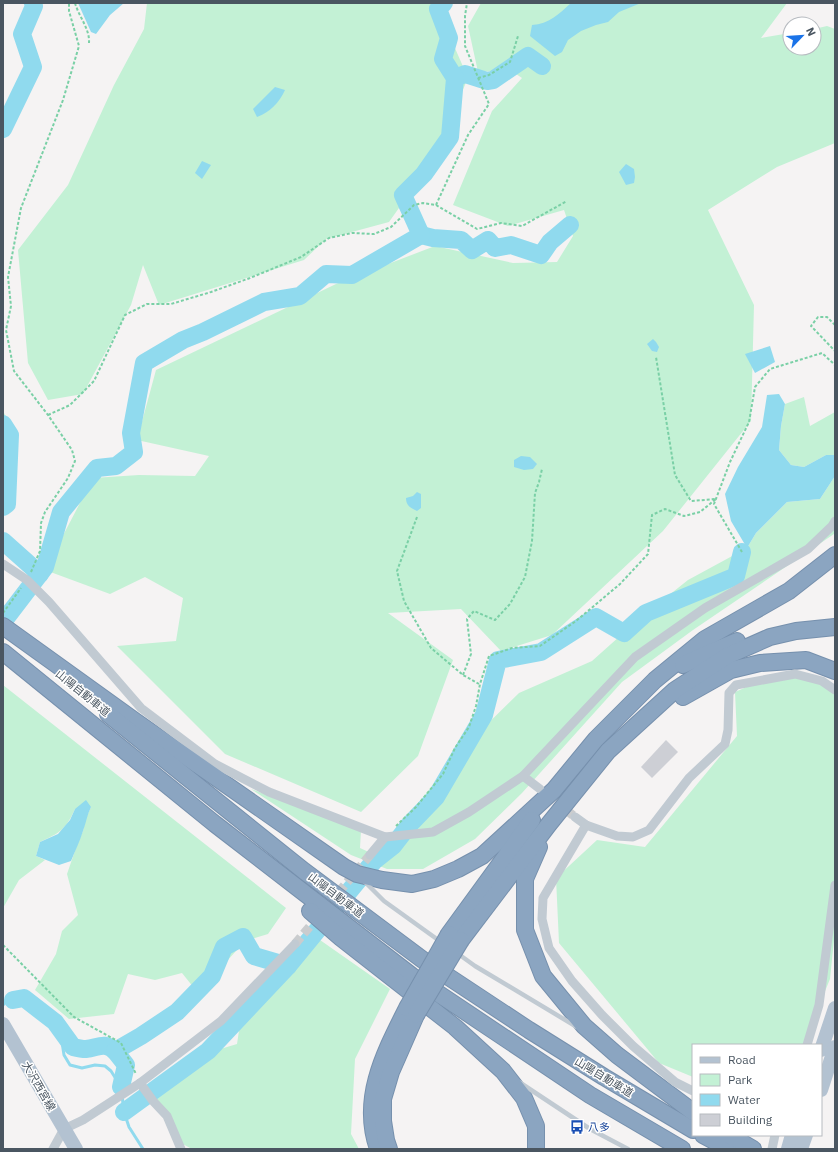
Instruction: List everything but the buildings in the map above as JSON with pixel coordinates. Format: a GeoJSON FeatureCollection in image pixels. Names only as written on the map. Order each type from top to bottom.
{"type":"FeatureCollection","features":[{"type":"Feature","properties":{"kind":"highway"},"geometry":{"type":"LineString","coordinates":[[3,627],[134,721],[344,867],[357,874],[382,880],[412,884],[434,879],[458,870],[482,856],[655,680],[705,640],[790,590],[835,555]]}},
{"type":"Feature","properties":{"kind":"highway"},"geometry":{"type":"LineString","coordinates":[[655,680],[711,652],[763,630],[835,616]]}},
{"type":"Feature","properties":{"kind":"highway"},"geometry":{"type":"LineString","coordinates":[[455,937],[608,751],[675,690],[727,656],[770,637],[796,631],[835,626]]}},
{"type":"Feature","properties":{"kind":"highway","name":"山陽自動車道"},"geometry":{"type":"LineString","coordinates":[[3,627],[226,810],[304,871],[423,960],[604,1078],[692,1129]]}},
{"type":"Feature","properties":{"kind":"highway","name":"山陽自動車道"},"geometry":{"type":"LineString","coordinates":[[3,652],[215,824],[412,976],[590,1095],[682,1149]]}},
{"type":"Feature","properties":{"kind":"highway"},"geometry":{"type":"LineString","coordinates":[[643,719],[731,670],[760,663],[806,660],[835,671]]}},
{"type":"Feature","properties":{"kind":"highway"},"geometry":{"type":"LineString","coordinates":[[378,1149],[373,1130],[372,1114],[376,1076],[390,1041],[411,1012],[455,937],[547,790]]}},
{"type":"Feature","properties":{"kind":"highway"},"geometry":{"type":"LineString","coordinates":[[215,824],[341,938],[455,1027],[503,1071],[524,1098],[536,1126],[536,1149]]}},
{"type":"Feature","properties":{"kind":"highway"},"geometry":{"type":"LineString","coordinates":[[549,824],[525,879],[526,930],[543,976],[584,1026],[617,1055],[692,1111]]}},
{"type":"Feature","properties":{"kind":"highway"},"geometry":{"type":"LineString","coordinates":[[389,1149],[386,1140],[383,1099],[411,1012]]}},
{"type":"Feature","properties":{"kind":"highway"},"geometry":{"type":"LineString","coordinates":[[705,1136],[728,1149]]}},
{"type":"Feature","properties":{"kind":"highway"},"geometry":{"type":"LineString","coordinates":[[731,1136],[753,1149]]}},
{"type":"Feature","properties":{"kind":"main road"},"geometry":{"type":"LineString","coordinates":[[822,1047],[835,1008]]}},
{"type":"Feature","properties":{"kind":"main road","name":"大沢西宮線"},"geometry":{"type":"LineString","coordinates":[[3,1024],[76,1149]]}},
{"type":"Feature","properties":{"kind":"main road"},"geometry":{"type":"LineString","coordinates":[[822,1087],[835,1047]]}},
{"type":"Feature","properties":{"kind":"main road"},"geometry":{"type":"LineString","coordinates":[[788,1149],[792,1136]]}},
{"type":"Feature","properties":{"kind":"main road"},"geometry":{"type":"LineString","coordinates":[[801,1149],[806,1136]]}},
{"type":"Feature","properties":{"kind":"street"},"geometry":{"type":"LineString","coordinates":[[3,564],[27,580],[49,602],[141,708],[215,764],[269,792],[385,837],[433,832],[469,812],[524,776],[635,657],[705,608],[808,549],[832,526],[835,521]]}},
{"type":"Feature","properties":{"kind":"street"},"geometry":{"type":"LineString","coordinates":[[575,817],[586,825],[617,836],[633,837],[649,830],[689,778],[725,744],[728,730],[729,693],[736,685],[795,674],[822,681],[835,690]]}},
{"type":"Feature","properties":{"kind":"street"},"geometry":{"type":"LineString","coordinates":[[524,776],[547,790]]}},
{"type":"Feature","properties":{"kind":"street"},"geometry":{"type":"LineString","coordinates":[[586,825],[543,898],[542,919],[549,948],[572,981],[602,1015],[633,1046],[675,1082],[692,1090]]}},
{"type":"Feature","properties":{"kind":"street"},"geometry":{"type":"LineString","coordinates":[[370,855],[385,837]]}},
{"type":"Feature","properties":{"kind":"street"},"geometry":{"type":"LineString","coordinates":[[807,1044],[819,1005],[835,885]]}},
{"type":"Feature","properties":{"kind":"street"},"geometry":{"type":"LineString","coordinates":[[53,1149],[64,1129],[83,1120],[140,1083],[221,1021],[295,944]]}},
{"type":"Feature","properties":{"kind":"street"},"geometry":{"type":"LineString","coordinates":[[140,1083],[153,1101],[167,1116],[181,1149]]}},
{"type":"Feature","properties":{"kind":"street"},"geometry":{"type":"LineString","coordinates":[[772,1149],[776,1136]]}},
{"type":"Feature","properties":{"kind":"lane"},"geometry":{"type":"LineString","coordinates":[[357,874],[384,900],[475,966],[601,1041]]}},
{"type":"Feature","properties":{"kind":"lane"},"geometry":{"type":"LineString","coordinates":[[503,1071],[590,1129],[628,1149]]}},
{"type":"Feature","properties":{"kind":"path"},"geometry":{"type":"LineString","coordinates":[[3,613],[27,580],[40,551],[41,523],[46,512],[68,478],[75,461],[72,450],[14,371],[6,330],[11,306],[8,277],[21,208],[63,100],[79,46],[69,11],[69,3]]}},
{"type":"Feature","properties":{"kind":"path"},"geometry":{"type":"LineString","coordinates":[[75,3],[90,36],[89,43]]}},
{"type":"Feature","properties":{"kind":"path"},"geometry":{"type":"LineString","coordinates":[[436,206],[468,135],[489,104],[465,46],[465,16],[467,3]]}},
{"type":"Feature","properties":{"kind":"path"},"geometry":{"type":"LineString","coordinates":[[478,78],[489,75],[510,62],[518,36]]}},
{"type":"Feature","properties":{"kind":"path"},"geometry":{"type":"LineString","coordinates":[[48,416],[70,404],[94,381],[125,316],[147,304],[171,304],[250,278],[301,257],[329,238],[352,233],[374,234],[391,227],[414,206],[423,203],[436,206],[477,229],[502,223],[522,226],[567,201]]}},
{"type":"Feature","properties":{"kind":"path"},"geometry":{"type":"LineString","coordinates":[[835,325],[827,317],[818,317],[811,326],[835,352]]}},
{"type":"Feature","properties":{"kind":"path"},"geometry":{"type":"LineString","coordinates":[[742,552],[714,504],[730,462],[750,422],[755,387],[770,369],[822,353],[835,365]]}},
{"type":"Feature","properties":{"kind":"path"},"geometry":{"type":"LineString","coordinates":[[656,357],[675,475],[691,501],[716,499]]}},
{"type":"Feature","properties":{"kind":"path"},"geometry":{"type":"LineString","coordinates":[[463,675],[471,654],[467,619],[474,611],[495,620],[510,604],[525,577],[532,541],[536,493],[542,469]]}},
{"type":"Feature","properties":{"kind":"path"},"geometry":{"type":"LineString","coordinates":[[385,837],[416,807],[443,774],[454,748],[469,727],[489,656],[512,648],[540,646],[576,621],[620,584],[648,554],[652,514],[665,509],[684,516],[700,512],[716,499]]}},
{"type":"Feature","properties":{"kind":"path"},"geometry":{"type":"LineString","coordinates":[[417,517],[398,571],[404,601],[431,648],[463,675],[480,684]]}},
{"type":"Feature","properties":{"kind":"path"},"geometry":{"type":"LineString","coordinates":[[3,945],[74,1017],[121,1043],[140,1083]]}},
{"type":"Feature","properties":{"kind":"green space"},"geometry":{"type":"Polygon","coordinates":[[[147,3],[451,3],[441,16],[468,78],[431,163],[389,222],[326,239],[304,260],[159,305],[143,265],[131,305],[83,394],[48,400],[28,363],[18,250],[68,185],[114,85],[144,29],[147,3]]]}},
{"type":"Feature","properties":{"kind":"green space"},"geometry":{"type":"Polygon","coordinates":[[[481,3],[787,3],[761,38],[782,34],[782,56],[822,56],[822,27],[827,26],[835,29],[835,143],[777,167],[708,210],[754,305],[751,421],[663,531],[552,635],[501,651],[461,609],[388,613],[453,660],[418,756],[361,812],[225,754],[117,646],[176,641],[183,598],[145,577],[110,594],[45,570],[93,478],[139,475],[195,476],[209,456],[137,440],[156,370],[336,284],[435,246],[513,263],[557,262],[573,236],[564,210],[508,226],[453,205],[492,111],[522,78],[510,70],[478,72],[468,26],[481,3]]]}},
{"type":"Feature","properties":{"kind":"green space"},"geometry":{"type":"Polygon","coordinates":[[[804,397],[810,426],[835,412],[835,455],[826,455],[804,467],[791,465],[779,450],[785,404],[804,397]]]}},
{"type":"Feature","properties":{"kind":"green space"},"geometry":{"type":"Polygon","coordinates":[[[3,411],[12,428],[3,464],[3,411]]]}},
{"type":"Feature","properties":{"kind":"green space"},"geometry":{"type":"Polygon","coordinates":[[[835,476],[834,534],[693,630],[622,682],[522,793],[475,839],[423,869],[387,869],[351,855],[251,789],[361,830],[360,848],[386,860],[418,827],[409,815],[461,750],[519,693],[592,661],[639,619],[688,580],[747,548],[756,533],[787,502],[820,499],[835,476]]]}},
{"type":"Feature","properties":{"kind":"green space"},"geometry":{"type":"Polygon","coordinates":[[[777,674],[807,676],[835,693],[835,930],[830,979],[803,1044],[692,1044],[692,1077],[659,1063],[559,943],[556,878],[597,840],[645,847],[737,736],[735,692],[777,674]]]}},
{"type":"Feature","properties":{"kind":"green space"},"geometry":{"type":"Polygon","coordinates":[[[3,685],[286,908],[268,934],[245,941],[198,993],[182,973],[155,980],[128,974],[114,1014],[69,1019],[35,990],[56,954],[62,931],[78,915],[67,874],[91,807],[75,809],[69,821],[62,830],[40,842],[36,856],[45,860],[19,880],[3,908],[3,685]]]}},
{"type":"Feature","properties":{"kind":"green space"},"geometry":{"type":"Polygon","coordinates":[[[320,940],[390,989],[355,1059],[351,1134],[359,1149],[192,1149],[179,1142],[154,1098],[217,1050],[237,1044],[240,1024],[320,940]]]}},
{"type":"Feature","properties":{"kind":"water"},"geometry":{"type":"Polygon","coordinates":[[[78,3],[124,3],[110,15],[96,34],[91,32],[78,3]]]}},
{"type":"Feature","properties":{"kind":"water"},"geometry":{"type":"Polygon","coordinates":[[[571,3],[641,3],[619,12],[608,22],[581,31],[568,40],[562,52],[555,56],[530,36],[532,25],[544,23],[558,15],[571,3]]]}},
{"type":"Feature","properties":{"kind":"water"},"geometry":{"type":"Polygon","coordinates":[[[275,87],[285,90],[283,95],[270,110],[257,117],[253,109],[275,87]]]}},
{"type":"Feature","properties":{"kind":"water"},"geometry":{"type":"Polygon","coordinates":[[[202,161],[211,165],[202,179],[195,173],[202,161]]]}},
{"type":"Feature","properties":{"kind":"water"},"geometry":{"type":"Polygon","coordinates":[[[626,164],[634,169],[635,177],[634,183],[626,185],[619,172],[626,164]]]}},
{"type":"Feature","properties":{"kind":"water"},"geometry":{"type":"Polygon","coordinates":[[[653,339],[659,347],[657,352],[652,351],[647,344],[653,339]]]}},
{"type":"Feature","properties":{"kind":"water"},"geometry":{"type":"Polygon","coordinates":[[[770,346],[775,362],[755,373],[745,354],[770,346]]]}},
{"type":"Feature","properties":{"kind":"water"},"geometry":{"type":"Polygon","coordinates":[[[779,394],[785,404],[779,450],[791,465],[804,467],[826,455],[835,455],[835,476],[820,499],[787,502],[756,533],[747,548],[731,521],[725,494],[738,467],[762,427],[767,395],[779,394]]]}},
{"type":"Feature","properties":{"kind":"water"},"geometry":{"type":"Polygon","coordinates":[[[521,456],[530,457],[537,464],[533,469],[524,470],[514,467],[514,460],[521,456]]]}},
{"type":"Feature","properties":{"kind":"water"},"geometry":{"type":"Polygon","coordinates":[[[417,492],[421,494],[421,508],[417,511],[408,505],[406,498],[413,496],[417,492]]]}},
{"type":"Feature","properties":{"kind":"water"},"geometry":{"type":"Polygon","coordinates":[[[86,800],[91,807],[71,861],[59,865],[36,856],[40,842],[58,834],[70,820],[75,809],[86,800]]]}},
{"type":"Feature","properties":{"kind":"waterway"},"geometry":{"type":"LineString","coordinates":[[3,129],[33,67],[22,34],[34,6],[33,3]]}},
{"type":"Feature","properties":{"kind":"waterway"},"geometry":{"type":"LineString","coordinates":[[3,622],[45,567],[61,512],[97,468],[116,466],[134,452],[131,433],[144,363],[183,340],[203,332],[264,302],[300,296],[326,274],[352,275],[421,235],[403,195],[424,174],[450,137],[455,78],[443,59],[449,38],[438,9],[444,3]]}},
{"type":"Feature","properties":{"kind":"waterway"},"geometry":{"type":"LineString","coordinates":[[455,78],[465,74],[487,81],[493,80],[528,56],[542,66]]}},
{"type":"Feature","properties":{"kind":"waterway"},"geometry":{"type":"LineString","coordinates":[[421,235],[433,238],[461,240],[472,250],[488,240],[495,248],[511,245],[541,255],[550,242],[570,225]]}},
{"type":"Feature","properties":{"kind":"waterway"},"geometry":{"type":"LineString","coordinates":[[3,424],[10,435],[7,504],[3,507]]}},
{"type":"Feature","properties":{"kind":"waterway"},"geometry":{"type":"LineString","coordinates":[[3,541],[40,574]]}},
{"type":"Feature","properties":{"kind":"waterway"},"geometry":{"type":"LineString","coordinates":[[124,1112],[208,1051],[288,966],[374,861],[393,846],[410,824],[436,797],[484,715],[498,660],[541,652],[596,617],[624,633],[646,613],[736,576],[742,552]]}},
{"type":"Feature","properties":{"kind":"waterway"},"geometry":{"type":"LineString","coordinates":[[121,1087],[126,1065],[115,1051],[177,1012],[212,976],[224,947],[243,937],[254,956],[288,966]]}},
{"type":"Feature","properties":{"kind":"waterway"},"geometry":{"type":"LineString","coordinates":[[13,1000],[24,998],[55,1022],[73,1047],[86,1049],[108,1046],[115,1051]]}},
{"type":"Feature","properties":{"kind":"waterway"},"geometry":{"type":"LineString","coordinates":[[3,1005],[7,1000],[20,1002],[53,1029],[62,1042],[64,1055],[70,1065],[82,1068],[95,1065],[105,1066],[111,1071],[121,1087],[124,1112],[129,1127],[143,1149]]}},
{"type":"Feature","properties":{"kind":"tunnel"},"geometry":{"type":"LineString","coordinates":[[545,793],[575,817]]}},
{"type":"Feature","properties":{"kind":"tunnel"},"geometry":{"type":"LineString","coordinates":[[295,944],[370,855]]}},
{"type":"Feature","properties":{"kind":"place","name":"八多"},"geometry":{"type":"Point","coordinates":[577,1127]}}]}
